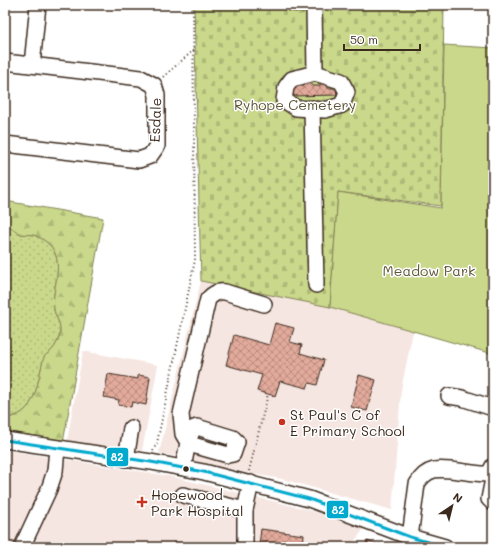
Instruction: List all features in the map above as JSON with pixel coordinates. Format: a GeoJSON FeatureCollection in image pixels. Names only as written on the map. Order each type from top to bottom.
{"type":"FeatureCollection","features":[{"type":"Feature","properties":{"kind":"street"},"geometry":{"type":"LineString","coordinates":[[32,65],[38,5]]}},
{"type":"Feature","properties":{"kind":"street"},"geometry":{"type":"LineString","coordinates":[[314,5],[315,73]]}},
{"type":"Feature","properties":{"kind":"street","name":"Esdale"},"geometry":{"type":"LineString","coordinates":[[5,62],[141,78],[154,85],[158,95],[156,146],[150,156],[139,160],[5,144]]}},
{"type":"Feature","properties":{"kind":"street"},"geometry":{"type":"LineString","coordinates":[[315,73],[341,82],[346,92],[342,105],[325,110],[296,108],[284,100],[286,87],[292,78],[315,73]]}},
{"type":"Feature","properties":{"kind":"street"},"geometry":{"type":"LineString","coordinates":[[312,108],[316,285]]}},
{"type":"Feature","properties":{"kind":"street"},"geometry":{"type":"LineString","coordinates":[[183,467],[189,444],[183,434],[181,414],[208,299],[212,294],[219,291],[264,304]]}},
{"type":"Feature","properties":{"kind":"street"},"geometry":{"type":"LineString","coordinates":[[449,396],[462,398],[493,408]]}},
{"type":"Feature","properties":{"kind":"street"},"geometry":{"type":"LineString","coordinates":[[126,458],[130,428]]}},
{"type":"Feature","properties":{"kind":"street"},"geometry":{"type":"LineString","coordinates":[[5,440],[183,467],[309,499],[410,537],[445,547]]}},
{"type":"Feature","properties":{"kind":"street"},"geometry":{"type":"LineString","coordinates":[[22,547],[49,489],[55,471],[57,448]]}},
{"type":"Feature","properties":{"kind":"street"},"geometry":{"type":"LineString","coordinates":[[410,537],[417,484],[422,477],[434,470],[478,475],[491,470],[493,479],[489,499],[493,503]]}},
{"type":"Feature","properties":{"kind":"street"},"geometry":{"type":"LineString","coordinates":[[245,547],[244,510],[248,483]]}},
{"type":"Feature","properties":{"kind":"street"},"geometry":{"type":"LineString","coordinates":[[182,495],[244,510]]}},
{"type":"Feature","properties":{"kind":"path"},"geometry":{"type":"LineString","coordinates":[[151,462],[157,443],[195,260],[193,5]]}},
{"type":"Feature","properties":{"kind":"path"},"geometry":{"type":"LineString","coordinates":[[154,85],[194,50]]}},
{"type":"Feature","properties":{"kind":"path"},"geometry":{"type":"LineString","coordinates":[[248,483],[268,394]]}},
{"type":"Feature","properties":{"kind":"shaded area","name":"St Paul's C of E Primary School"},"geometry":{"type":"Polygon","coordinates":[[[201,281],[330,307],[413,331],[401,390],[392,510],[282,479],[252,474],[159,453],[201,281]]]}},
{"type":"Feature","properties":{"kind":"shaded area"},"geometry":{"type":"Polygon","coordinates":[[[83,351],[158,365],[142,451],[67,441],[83,351]]]}},
{"type":"Feature","properties":{"kind":"shaded area","name":"Hopewood Park Hospital"},"geometry":{"type":"Polygon","coordinates":[[[5,450],[169,476],[309,510],[364,529],[350,547],[5,547],[5,450]]]}},
{"type":"Feature","properties":{"kind":"green space","name":"Ryhope Cemetery"},"geometry":{"type":"Polygon","coordinates":[[[194,5],[444,5],[441,206],[338,192],[330,307],[201,281],[194,5]]]}},
{"type":"Feature","properties":{"kind":"green space","name":"Meadow Park"},"geometry":{"type":"Polygon","coordinates":[[[444,45],[493,48],[493,354],[330,307],[338,192],[441,208],[444,45]]]}},
{"type":"Feature","properties":{"kind":"green space"},"geometry":{"type":"Polygon","coordinates":[[[5,201],[103,218],[63,443],[5,434],[5,418],[22,413],[32,401],[44,357],[56,345],[60,328],[54,309],[57,264],[53,249],[47,242],[39,237],[21,234],[5,225],[5,201]]]}},
{"type":"Feature","properties":{"kind":"green space"},"geometry":{"type":"Polygon","coordinates":[[[5,225],[21,234],[39,237],[47,242],[53,249],[57,264],[54,309],[59,322],[60,332],[56,345],[44,357],[32,401],[22,413],[5,418],[5,225]]]}},
{"type":"Feature","properties":{"kind":"building"},"geometry":{"type":"Polygon","coordinates":[[[290,5],[304,5],[304,13],[289,11],[290,5]]]}},
{"type":"Feature","properties":{"kind":"building"},"geometry":{"type":"Polygon","coordinates":[[[320,79],[328,79],[328,88],[336,88],[337,95],[292,96],[292,86],[304,86],[304,80],[312,80],[312,86],[320,86],[320,79]]]}},
{"type":"Feature","properties":{"kind":"building"},"geometry":{"type":"Polygon","coordinates":[[[275,323],[294,328],[290,342],[302,345],[300,353],[324,360],[317,385],[309,383],[307,388],[280,381],[275,396],[257,391],[262,375],[226,365],[234,335],[269,345],[275,323]]]}},
{"type":"Feature","properties":{"kind":"building"},"geometry":{"type":"Polygon","coordinates":[[[108,374],[138,379],[138,375],[150,377],[146,405],[132,402],[131,407],[118,405],[119,400],[104,397],[108,374]]]}},
{"type":"Feature","properties":{"kind":"building"},"geometry":{"type":"Polygon","coordinates":[[[359,375],[376,380],[367,411],[351,407],[359,375]]]}},
{"type":"Feature","properties":{"kind":"building"},"geometry":{"type":"Polygon","coordinates":[[[261,529],[304,535],[303,547],[276,547],[259,545],[261,529]]]}},
{"type":"Feature","properties":{"kind":"building"},"geometry":{"type":"Polygon","coordinates":[[[367,541],[383,547],[365,547],[367,541]]]}},
{"type":"Feature","properties":{"kind":"building"},"geometry":{"type":"Polygon","coordinates":[[[174,542],[196,546],[196,547],[173,547],[174,542]]]}},
{"type":"Feature","properties":{"kind":"transit line","name":"82"},"geometry":{"type":"LineString","coordinates":[[5,440],[151,462],[204,472],[309,499],[410,537],[445,547]]}},
{"type":"Feature","properties":{"kind":"place","name":"St Paul's C of E Primary School"},"geometry":{"type":"Point","coordinates":[282,422]}},
{"type":"Feature","properties":{"kind":"place","name":"Hopewood Park Hospital"},"geometry":{"type":"Point","coordinates":[142,502]}}]}
